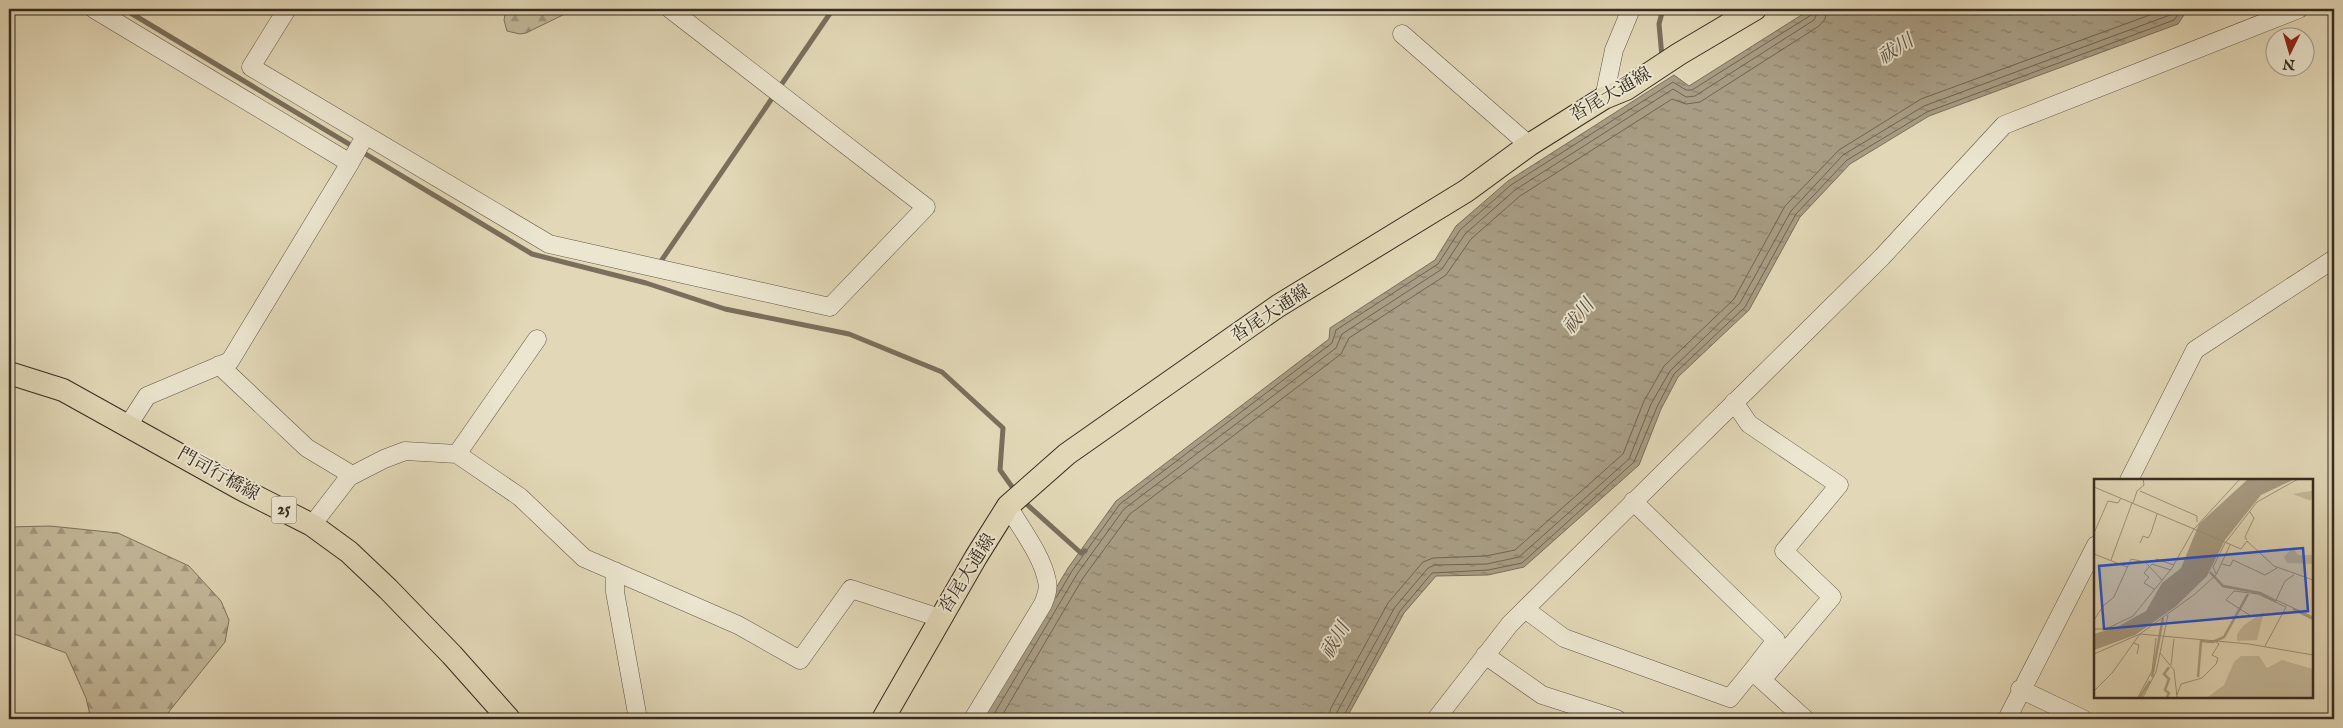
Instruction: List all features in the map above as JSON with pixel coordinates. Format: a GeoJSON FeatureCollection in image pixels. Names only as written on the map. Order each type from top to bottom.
{"type":"FeatureCollection","features":[{"type":"Feature","properties":{"kind":"main road","name":"沓尾大通線"},"geometry":{"type":"LineString","coordinates":[[883,719],[940,618],[1008,506],[1067,454],[1278,306],[1466,191],[1529,145],[1604,98],[1626,89],[1679,54],[1756,9]]}},
{"type":"Feature","properties":{"kind":"main road","name":"門司行橋線"},"geometry":{"type":"LineString","coordinates":[[9,373],[64,390],[129,424],[241,489],[312,525],[349,552],[388,589],[452,654],[508,719]]}},
{"type":"Feature","properties":{"kind":"street"},"geometry":{"type":"LineString","coordinates":[[94,9],[350,163]]}},
{"type":"Feature","properties":{"kind":"street"},"geometry":{"type":"LineString","coordinates":[[287,9],[251,67],[549,244],[830,307],[926,207],[670,9]]}},
{"type":"Feature","properties":{"kind":"street"},"geometry":{"type":"LineString","coordinates":[[1604,98],[1614,50],[1631,9]]}},
{"type":"Feature","properties":{"kind":"street"},"geometry":{"type":"LineString","coordinates":[[1436,719],[1510,624],[1882,258],[2004,125],[2299,9]]}},
{"type":"Feature","properties":{"kind":"street"},"geometry":{"type":"LineString","coordinates":[[1402,34],[1529,145]]}},
{"type":"Feature","properties":{"kind":"street"},"geometry":{"type":"LineString","coordinates":[[129,424],[147,396],[230,361],[365,136]]}},
{"type":"Feature","properties":{"kind":"street"},"geometry":{"type":"LineString","coordinates":[[2130,479],[2195,350],[2334,259]]}},
{"type":"Feature","properties":{"kind":"street"},"geometry":{"type":"LineString","coordinates":[[458,454],[537,339]]}},
{"type":"Feature","properties":{"kind":"street"},"geometry":{"type":"LineString","coordinates":[[219,365],[307,448],[352,475]]}},
{"type":"Feature","properties":{"kind":"street"},"geometry":{"type":"LineString","coordinates":[[1525,609],[1564,638],[1730,698],[1757,675],[1832,597],[1784,550],[1839,485],[1749,424],[1734,402]]}},
{"type":"Feature","properties":{"kind":"street"},"geometry":{"type":"LineString","coordinates":[[312,525],[352,475],[405,451],[458,454],[520,497],[584,558],[738,625],[800,660],[851,589],[940,618]]}},
{"type":"Feature","properties":{"kind":"street"},"geometry":{"type":"LineString","coordinates":[[1633,501],[1776,640],[1757,675]]}},
{"type":"Feature","properties":{"kind":"street"},"geometry":{"type":"LineString","coordinates":[[973,719],[1043,604],[1047,594],[1048,582],[1040,562],[1008,506]]}},
{"type":"Feature","properties":{"kind":"street"},"geometry":{"type":"LineString","coordinates":[[2007,719],[2020,689],[2094,549]]}},
{"type":"Feature","properties":{"kind":"street"},"geometry":{"type":"LineString","coordinates":[[615,572],[615,592],[638,719]]}},
{"type":"Feature","properties":{"kind":"street"},"geometry":{"type":"LineString","coordinates":[[1485,655],[1542,695],[1617,719]]}},
{"type":"Feature","properties":{"kind":"street"},"geometry":{"type":"LineString","coordinates":[[1757,675],[1805,719]]}},
{"type":"Feature","properties":{"kind":"street"},"geometry":{"type":"LineString","coordinates":[[2020,689],[2083,719]]}},
{"type":"Feature","properties":{"kind":"green space"},"geometry":{"type":"Polygon","coordinates":[[[506,9],[575,9],[526,33],[520,34],[507,31],[504,20],[506,9]]]}},
{"type":"Feature","properties":{"kind":"green space"},"geometry":{"type":"Polygon","coordinates":[[[50,526],[118,533],[189,566],[221,601],[229,620],[225,642],[163,719],[91,719],[86,698],[66,653],[9,632],[9,527],[50,526]]]}},
{"type":"Feature","properties":{"kind":"water","name":"祓川"},"geometry":{"type":"Polygon","coordinates":[[[1811,9],[2188,9],[2178,24],[1929,116],[1850,164],[1800,217],[1749,310],[1678,377],[1661,409],[1639,465],[1524,567],[1488,575],[1436,576],[1404,613],[1346,719],[978,719],[1068,568],[1116,501],[1329,339],[1330,328],[1435,260],[1456,226],[1508,181],[1674,75],[1689,86],[1811,9]]]}},
{"type":"Feature","properties":{"kind":"waterway"},"geometry":{"type":"LineString","coordinates":[[124,9],[532,254],[646,283],[725,309],[849,334],[942,372],[1003,428],[1000,470],[1015,491]]}},
{"type":"Feature","properties":{"kind":"waterway"},"geometry":{"type":"LineString","coordinates":[[659,264],[833,9]]}},
{"type":"Feature","properties":{"kind":"waterway"},"geometry":{"type":"LineString","coordinates":[[1662,57],[1659,24],[1663,9]]}},
{"type":"Feature","properties":{"kind":"waterway"},"geometry":{"type":"LineString","coordinates":[[1022,500],[1081,553],[1085,551]]}}]}
